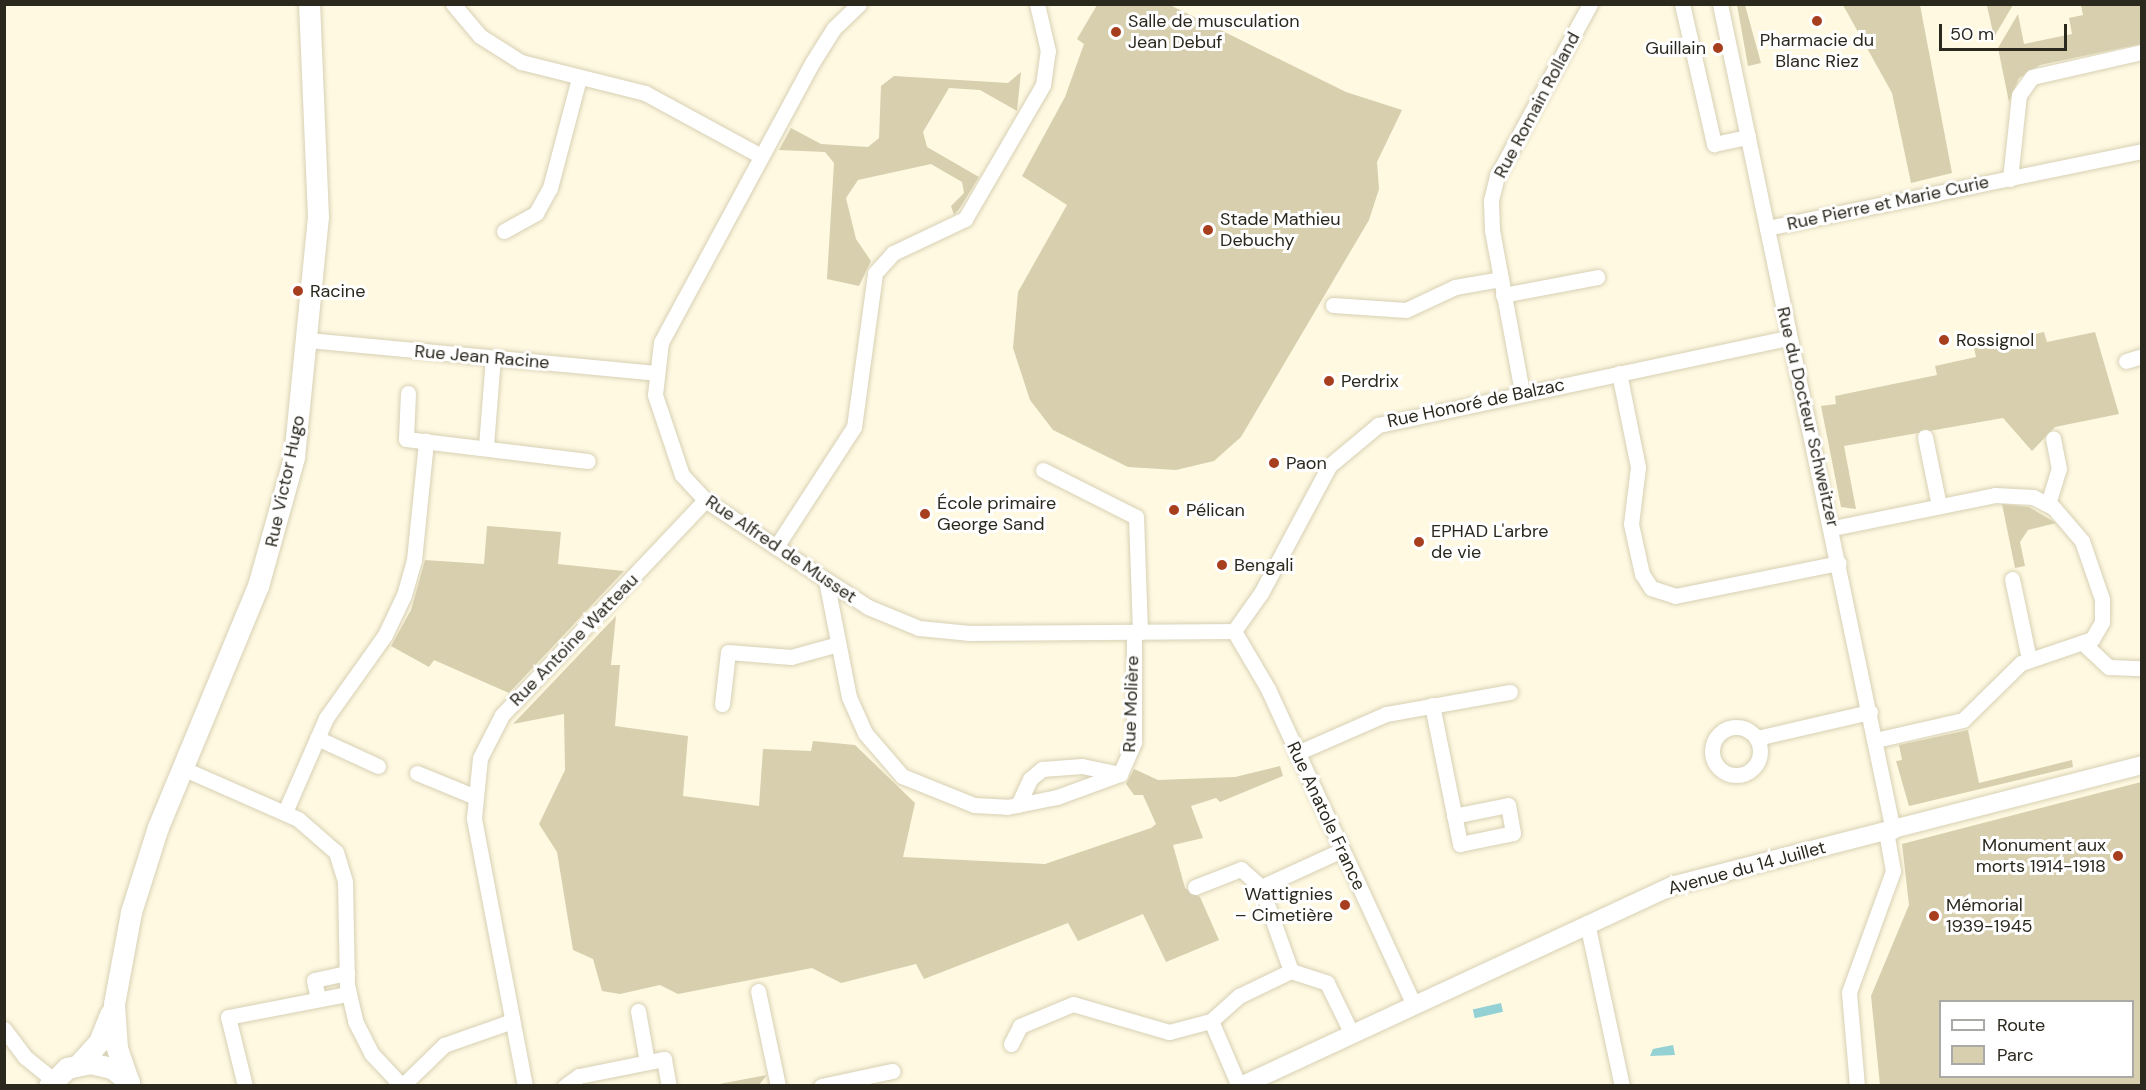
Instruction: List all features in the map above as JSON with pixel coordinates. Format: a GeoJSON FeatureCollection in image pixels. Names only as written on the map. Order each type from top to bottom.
{"type":"FeatureCollection","features":[{"type":"Feature","properties":{"kind":"main road","name":"Rue Victor Hugo"},"geometry":{"type":"LineString","coordinates":[[51,1083],[79,1064],[99,1042],[114,1004],[138,885],[278,525],[297,438],[308,340],[318,193],[309,4]]}},
{"type":"Feature","properties":{"kind":"main road","name":"Rue Victor Hugo"},"geometry":{"type":"LineString","coordinates":[[114,1004],[117,1048],[130,1084]]}},
{"type":"Feature","properties":{"kind":"main road"},"geometry":{"type":"LineString","coordinates":[[79,1064],[107,1066],[130,1084]]}},
{"type":"Feature","properties":{"kind":"street","name":"Rue Alfred de Musset"},"geometry":{"type":"LineString","coordinates":[[859,4],[834,28],[666,330],[656,373],[655,395],[667,444],[682,475],[705,500],[826,580],[892,619],[931,630],[1234,631]]}},
{"type":"Feature","properties":{"kind":"street"},"geometry":{"type":"LineString","coordinates":[[776,547],[854,427],[875,273],[893,253],[965,219],[1043,85],[1048,51],[1037,4]]}},
{"type":"Feature","properties":{"kind":"street","name":"Rue Romain Rolland"},"geometry":{"type":"LineString","coordinates":[[1522,392],[1491,216],[1497,176],[1590,4]]}},
{"type":"Feature","properties":{"kind":"street"},"geometry":{"type":"LineString","coordinates":[[1682,4],[1714,144],[1748,137]]}},
{"type":"Feature","properties":{"kind":"street","name":"Rue du Docteur Schweitzer"},"geometry":{"type":"LineString","coordinates":[[1720,4],[1789,338],[1833,528],[1876,740],[1890,832],[1891,879],[1849,992],[1857,1086]]}},
{"type":"Feature","properties":{"kind":"street"},"geometry":{"type":"LineString","coordinates":[[461,8],[509,56],[579,78],[655,97],[761,156]]}},
{"type":"Feature","properties":{"kind":"street","name":"Rue Pierre et Marie Curie"},"geometry":{"type":"LineString","coordinates":[[2010,179],[2019,95],[2032,77],[2142,52]]}},
{"type":"Feature","properties":{"kind":"street"},"geometry":{"type":"LineString","coordinates":[[504,231],[536,213],[550,188],[579,78]]}},
{"type":"Feature","properties":{"kind":"street","name":"Rue Pierre et Marie Curie"},"geometry":{"type":"LineString","coordinates":[[1767,228],[2142,151]]}},
{"type":"Feature","properties":{"kind":"street"},"geometry":{"type":"LineString","coordinates":[[1333,305],[1406,310],[1455,287],[1502,287],[1597,277]]}},
{"type":"Feature","properties":{"kind":"street","name":"Rue Honoré de Balzac"},"geometry":{"type":"LineString","coordinates":[[1234,631],[1261,593],[1322,476],[1353,440],[1393,419],[1789,338]]}},
{"type":"Feature","properties":{"kind":"street","name":"Rue Jean Racine"},"geometry":{"type":"LineString","coordinates":[[308,340],[656,373]]}},
{"type":"Feature","properties":{"kind":"street"},"geometry":{"type":"LineString","coordinates":[[2126,361],[2142,356]]}},
{"type":"Feature","properties":{"kind":"street"},"geometry":{"type":"LineString","coordinates":[[486,446],[493,358]]}},
{"type":"Feature","properties":{"kind":"street"},"geometry":{"type":"LineString","coordinates":[[1619,373],[1638,467],[1631,524],[1642,574],[1651,588],[1675,596],[1839,563]]}},
{"type":"Feature","properties":{"kind":"street"},"geometry":{"type":"LineString","coordinates":[[408,393],[406,439],[486,446],[588,461]]}},
{"type":"Feature","properties":{"kind":"street"},"geometry":{"type":"LineString","coordinates":[[1925,437],[1939,506]]}},
{"type":"Feature","properties":{"kind":"street"},"geometry":{"type":"LineString","coordinates":[[2048,504],[2059,469],[2053,439]]}},
{"type":"Feature","properties":{"kind":"street"},"geometry":{"type":"LineString","coordinates":[[285,812],[316,738],[385,635],[404,595],[414,561],[426,441]]}},
{"type":"Feature","properties":{"kind":"street","name":"Rue Molière"},"geometry":{"type":"LineString","coordinates":[[826,580],[838,644],[858,719],[889,764],[949,799],[986,807],[1018,805],[1092,789],[1120,774],[1134,742],[1137,632],[1136,517],[1043,470]]}},
{"type":"Feature","properties":{"kind":"street"},"geometry":{"type":"LineString","coordinates":[[1833,528],[1939,506],[2012,494],[2048,504],[2082,541],[2100,586],[2102,622],[2084,644],[2028,659],[1963,720],[1876,740]]}},
{"type":"Feature","properties":{"kind":"street","name":"Rue Antoine Watteau"},"geometry":{"type":"LineString","coordinates":[[525,1086],[473,796],[484,747],[502,715],[705,500]]}},
{"type":"Feature","properties":{"kind":"street"},"geometry":{"type":"LineString","coordinates":[[2012,579],[2028,659]]}},
{"type":"Feature","properties":{"kind":"street","name":"Rue Anatole France"},"geometry":{"type":"LineString","coordinates":[[1234,631],[1297,753],[1414,1005]]}},
{"type":"Feature","properties":{"kind":"street"},"geometry":{"type":"LineString","coordinates":[[722,704],[728,652],[791,657],[838,644]]}},
{"type":"Feature","properties":{"kind":"street"},"geometry":{"type":"LineString","coordinates":[[2084,644],[2109,666],[2142,668]]}},
{"type":"Feature","properties":{"kind":"street"},"geometry":{"type":"LineString","coordinates":[[1297,753],[1375,717],[1510,692]]}},
{"type":"Feature","properties":{"kind":"street"},"geometry":{"type":"LineString","coordinates":[[1432,705],[1454,816]]}},
{"type":"Feature","properties":{"kind":"street"},"geometry":{"type":"LineString","coordinates":[[1757,738],[1870,712]]}},
{"type":"Feature","properties":{"kind":"street"},"geometry":{"type":"LineString","coordinates":[[316,738],[378,766]]}},
{"type":"Feature","properties":{"kind":"street","name":"Avenue du 14 Juillet"},"geometry":{"type":"LineString","coordinates":[[1240,1086],[1587,923],[1690,880],[1890,832],[2142,765]]}},
{"type":"Feature","properties":{"kind":"street","name":"Rue Molière"},"geometry":{"type":"LineString","coordinates":[[1018,805],[1030,779],[1042,769],[1082,766],[1120,774]]}},
{"type":"Feature","properties":{"kind":"street"},"geometry":{"type":"LineString","coordinates":[[182,768],[285,812],[320,834],[341,861],[348,994],[364,1042],[402,1086],[435,1051],[512,1021]]}},
{"type":"Feature","properties":{"kind":"street"},"geometry":{"type":"LineString","coordinates":[[417,773],[473,796]]}},
{"type":"Feature","properties":{"kind":"street"},"geometry":{"type":"LineString","coordinates":[[1261,887],[1342,850]]}},
{"type":"Feature","properties":{"kind":"street"},"geometry":{"type":"LineString","coordinates":[[1195,887],[1241,869],[1261,887],[1291,971]]}},
{"type":"Feature","properties":{"kind":"street"},"geometry":{"type":"LineString","coordinates":[[1587,923],[1622,1086]]}},
{"type":"Feature","properties":{"kind":"street"},"geometry":{"type":"LineString","coordinates":[[1011,1044],[1020,1026],[1073,1004],[1169,1032],[1211,1021],[1239,996],[1291,971],[1327,983],[1352,1034]]}},
{"type":"Feature","properties":{"kind":"street"},"geometry":{"type":"LineString","coordinates":[[318,998],[315,980],[347,973]]}},
{"type":"Feature","properties":{"kind":"street"},"geometry":{"type":"LineString","coordinates":[[758,991],[778,1086]]}},
{"type":"Feature","properties":{"kind":"street"},"geometry":{"type":"LineString","coordinates":[[244,1086],[228,1017],[348,994]]}},
{"type":"Feature","properties":{"kind":"street"},"geometry":{"type":"LineString","coordinates":[[638,1011],[647,1062]]}},
{"type":"Feature","properties":{"kind":"street"},"geometry":{"type":"LineString","coordinates":[[1211,1021],[1240,1086]]}},
{"type":"Feature","properties":{"kind":"street"},"geometry":{"type":"LineString","coordinates":[[4,1029],[25,1057],[51,1083]]}},
{"type":"Feature","properties":{"kind":"street"},"geometry":{"type":"LineString","coordinates":[[565,1086],[579,1076],[664,1059],[669,1086]]}},
{"type":"Feature","properties":{"kind":"street"},"geometry":{"type":"LineString","coordinates":[[821,1086],[892,1071]]}},
{"type":"Feature","properties":{"kind":"green space","name":"Stade Mathieu Debuchy"},"geometry":{"type":"Polygon","coordinates":[[[1097,5],[1170,5],[1346,92],[1402,110],[1377,162],[1379,189],[1369,220],[1241,437],[1214,461],[1176,470],[1128,467],[1053,430],[1030,400],[1013,348],[1018,292],[1067,205],[1022,176],[1065,97],[1084,44],[1077,39],[1097,5]]]}},
{"type":"Feature","properties":{"kind":"green space"},"geometry":{"type":"Polygon","coordinates":[[[1737,5],[1745,5],[1761,63],[1748,66],[1737,5]]]}},
{"type":"Feature","properties":{"kind":"green space"},"geometry":{"type":"Polygon","coordinates":[[[1843,5],[1920,5],[1952,173],[1911,183],[1892,93],[1843,5]]]}},
{"type":"Feature","properties":{"kind":"green space"},"geometry":{"type":"Polygon","coordinates":[[[2013,5],[1994,37],[1987,6],[2013,5]]]}},
{"type":"Feature","properties":{"kind":"green space"},"geometry":{"type":"Polygon","coordinates":[[[2081,5],[2141,5],[2141,44],[2040,65],[2019,78],[2009,102],[1998,48],[2018,14],[2024,44],[2072,34],[2069,18],[2083,15],[2081,5]]]}},
{"type":"Feature","properties":{"kind":"green space"},"geometry":{"type":"Polygon","coordinates":[[[1021,72],[1017,111],[980,90],[949,88],[923,132],[927,147],[979,177],[954,215],[951,206],[964,193],[962,182],[931,164],[858,180],[846,198],[856,239],[871,261],[859,286],[827,279],[834,163],[825,152],[779,150],[791,128],[821,144],[868,147],[879,138],[881,86],[894,76],[1008,83],[1021,72]]]}},
{"type":"Feature","properties":{"kind":"green space"},"geometry":{"type":"Polygon","coordinates":[[[2044,332],[2047,342],[2095,332],[2119,414],[2055,427],[2032,451],[2003,418],[1844,446],[1856,509],[1841,507],[1821,406],[1836,404],[1835,396],[1937,375],[1935,366],[1976,357],[1974,348],[2044,332]]]}},
{"type":"Feature","properties":{"kind":"green space"},"geometry":{"type":"Polygon","coordinates":[[[2002,504],[2029,507],[2056,523],[2028,530],[2020,542],[2025,566],[2015,568],[2002,504]]]}},
{"type":"Feature","properties":{"kind":"green space"},"geometry":{"type":"Polygon","coordinates":[[[487,526],[561,532],[558,564],[624,571],[509,693],[434,660],[429,667],[391,646],[411,610],[425,560],[484,564],[487,526]]]}},
{"type":"Feature","properties":{"kind":"green space"},"geometry":{"type":"Polygon","coordinates":[[[616,616],[611,665],[620,665],[615,726],[688,736],[683,796],[759,806],[763,749],[811,751],[813,741],[855,745],[915,803],[903,857],[1045,864],[1151,828],[1156,824],[1143,795],[1134,795],[1126,784],[1134,769],[1158,780],[1235,777],[1280,766],[1283,776],[1220,802],[1216,798],[1191,806],[1203,838],[1173,845],[1185,888],[1200,897],[1219,940],[1166,962],[1143,914],[1078,941],[1068,923],[924,979],[916,964],[841,983],[812,968],[678,994],[660,985],[620,994],[602,991],[593,959],[573,950],[557,852],[539,824],[565,770],[564,714],[513,724],[616,616]]]}},
{"type":"Feature","properties":{"kind":"green space"},"geometry":{"type":"Polygon","coordinates":[[[1968,730],[1979,783],[2072,760],[2073,767],[1909,806],[1896,761],[1902,760],[1899,745],[1968,730]]]}},
{"type":"Feature","properties":{"kind":"green space"},"geometry":{"type":"Polygon","coordinates":[[[2141,782],[2141,1085],[1880,1085],[1871,996],[1909,905],[1902,844],[2141,782]]]}},
{"type":"Feature","properties":{"kind":"green space"},"geometry":{"type":"Polygon","coordinates":[[[767,1075],[759,1085],[714,1085],[767,1075]]]}},
{"type":"Feature","properties":{"kind":"water"},"geometry":{"type":"Polygon","coordinates":[[[1501,1003],[1503,1012],[1475,1018],[1473,1010],[1501,1003]]]}},
{"type":"Feature","properties":{"kind":"water"},"geometry":{"type":"Polygon","coordinates":[[[1673,1045],[1675,1055],[1650,1056],[1653,1049],[1673,1045]]]}},
{"type":"Feature","properties":{"kind":"place","name":"Pharmacie du Blanc Riez"},"geometry":{"type":"Point","coordinates":[1817,21]}},
{"type":"Feature","properties":{"kind":"place","name":"Salle de musculation Jean Debuf"},"geometry":{"type":"Point","coordinates":[1116,32]}},
{"type":"Feature","properties":{"kind":"place","name":"Guillain"},"geometry":{"type":"Point","coordinates":[1718,48]}},
{"type":"Feature","properties":{"kind":"place","name":"Stade Mathieu Debuchy"},"geometry":{"type":"Point","coordinates":[1208,230]}},
{"type":"Feature","properties":{"kind":"place","name":"Racine"},"geometry":{"type":"Point","coordinates":[298,291]}},
{"type":"Feature","properties":{"kind":"place","name":"Rossignol"},"geometry":{"type":"Point","coordinates":[1944,340]}},
{"type":"Feature","properties":{"kind":"place","name":"Perdrix"},"geometry":{"type":"Point","coordinates":[1329,381]}},
{"type":"Feature","properties":{"kind":"place","name":"Paon"},"geometry":{"type":"Point","coordinates":[1274,463]}},
{"type":"Feature","properties":{"kind":"place","name":"Pélican"},"geometry":{"type":"Point","coordinates":[1174,510]}},
{"type":"Feature","properties":{"kind":"place","name":"École primaire George Sand"},"geometry":{"type":"Point","coordinates":[925,514]}},
{"type":"Feature","properties":{"kind":"place","name":"EPHAD L'arbre de vie"},"geometry":{"type":"Point","coordinates":[1419,542]}},
{"type":"Feature","properties":{"kind":"place","name":"Bengali"},"geometry":{"type":"Point","coordinates":[1222,565]}},
{"type":"Feature","properties":{"kind":"place","name":"Monument aux morts 1914-1918"},"geometry":{"type":"Point","coordinates":[2118,856]}},
{"type":"Feature","properties":{"kind":"place","name":"Wattignies – Cimetière"},"geometry":{"type":"Point","coordinates":[1345,905]}},
{"type":"Feature","properties":{"kind":"place","name":"Mémorial 1939-1945"},"geometry":{"type":"Point","coordinates":[1934,916]}}]}
